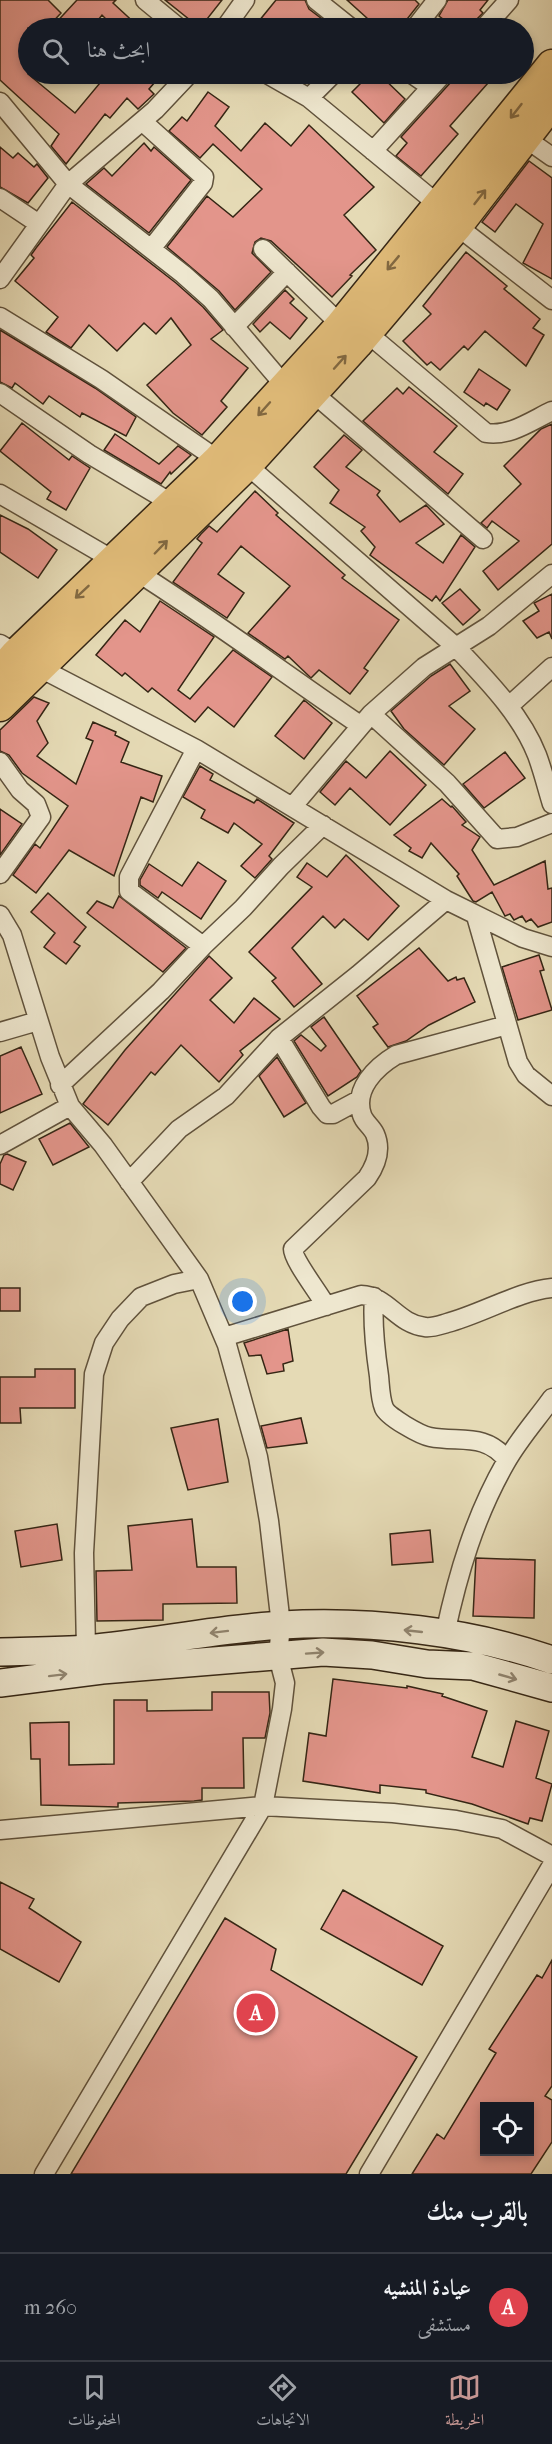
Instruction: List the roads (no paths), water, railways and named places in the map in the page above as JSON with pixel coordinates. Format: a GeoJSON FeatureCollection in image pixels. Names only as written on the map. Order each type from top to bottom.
{"type":"FeatureCollection","features":[{"type":"Feature","properties":{"kind":"main road"},"geometry":{"type":"LineString","coordinates":[[449,216],[552,65]]}},
{"type":"Feature","properties":{"kind":"main road"},"geometry":{"type":"LineString","coordinates":[[0,706],[14,659],[126,567],[233,462],[354,329],[449,216],[525,138],[552,103]]}},
{"type":"Feature","properties":{"kind":"main road"},"geometry":{"type":"LineString","coordinates":[[126,567],[173,504],[233,462]]}},
{"type":"Feature","properties":{"kind":"main road"},"geometry":{"type":"LineString","coordinates":[[0,1652],[86,1649],[281,1625],[354,1624],[445,1634],[525,1651],[552,1660]]}},
{"type":"Feature","properties":{"kind":"main road"},"geometry":{"type":"LineString","coordinates":[[0,1683],[102,1670],[323,1652],[372,1655],[427,1664],[473,1666],[552,1688]]}},
{"type":"Feature","properties":{"kind":"street"},"geometry":{"type":"LineString","coordinates":[[146,0],[167,18]]}},
{"type":"Feature","properties":{"kind":"street"},"geometry":{"type":"LineString","coordinates":[[232,18],[245,0]]}},
{"type":"Feature","properties":{"kind":"street"},"geometry":{"type":"LineString","coordinates":[[316,0],[338,18]]}},
{"type":"Feature","properties":{"kind":"street"},"geometry":{"type":"LineString","coordinates":[[423,18],[437,0]]}},
{"type":"Feature","properties":{"kind":"street"},"geometry":{"type":"LineString","coordinates":[[493,18],[509,0]]}},
{"type":"Feature","properties":{"kind":"street"},"geometry":{"type":"LineString","coordinates":[[0,279],[68,184],[142,121],[179,84]]}},
{"type":"Feature","properties":{"kind":"street"},"geometry":{"type":"LineString","coordinates":[[284,84],[309,98],[552,300]]}},
{"type":"Feature","properties":{"kind":"street"},"geometry":{"type":"LineString","coordinates":[[309,98],[323,84]]}},
{"type":"Feature","properties":{"kind":"street"},"geometry":{"type":"LineString","coordinates":[[427,84],[431,87]]}},
{"type":"Feature","properties":{"kind":"street"},"geometry":{"type":"LineString","coordinates":[[374,151],[434,84]]}},
{"type":"Feature","properties":{"kind":"street"},"geometry":{"type":"LineString","coordinates":[[0,102],[68,184],[211,299],[234,327],[299,389],[483,539]]}},
{"type":"Feature","properties":{"kind":"street"},"geometry":{"type":"LineString","coordinates":[[142,121],[204,177],[204,183],[151,249]]}},
{"type":"Feature","properties":{"kind":"street"},"geometry":{"type":"LineString","coordinates":[[525,138],[552,157]]}},
{"type":"Feature","properties":{"kind":"street"},"geometry":{"type":"LineString","coordinates":[[0,198],[39,224]]}},
{"type":"Feature","properties":{"kind":"street"},"geometry":{"type":"LineString","coordinates":[[263,249],[354,329],[486,433],[496,435],[505,433],[552,411]]}},
{"type":"Feature","properties":{"kind":"street"},"geometry":{"type":"LineString","coordinates":[[234,327],[287,272]]}},
{"type":"Feature","properties":{"kind":"street"},"geometry":{"type":"LineString","coordinates":[[0,317],[233,462],[456,647],[509,706],[544,750],[552,804]]}},
{"type":"Feature","properties":{"kind":"street"},"geometry":{"type":"LineString","coordinates":[[0,393],[89,454],[173,504]]}},
{"type":"Feature","properties":{"kind":"street"},"geometry":{"type":"LineString","coordinates":[[0,494],[126,567],[225,629],[287,676],[366,719],[447,783],[497,839],[517,837],[552,823]]}},
{"type":"Feature","properties":{"kind":"street"},"geometry":{"type":"LineString","coordinates":[[293,806],[366,719],[424,667],[489,626],[552,574]]}},
{"type":"Feature","properties":{"kind":"street"},"geometry":{"type":"LineString","coordinates":[[14,659],[196,749],[446,900],[522,938],[552,947]]}},
{"type":"Feature","properties":{"kind":"street"},"geometry":{"type":"LineString","coordinates":[[509,706],[552,667]]}},
{"type":"Feature","properties":{"kind":"street"},"geometry":{"type":"LineString","coordinates":[[196,749],[129,878],[127,886],[129,891],[203,946]]}},
{"type":"Feature","properties":{"kind":"street"},"geometry":{"type":"LineString","coordinates":[[0,762],[20,790],[36,804],[41,817],[0,874]]}},
{"type":"Feature","properties":{"kind":"street"},"geometry":{"type":"LineString","coordinates":[[60,1085],[161,991],[323,825]]}},
{"type":"Feature","properties":{"kind":"street"},"geometry":{"type":"LineString","coordinates":[[129,1182],[179,1129],[226,1096],[279,1038],[446,900]]}},
{"type":"Feature","properties":{"kind":"street"},"geometry":{"type":"LineString","coordinates":[[0,915],[12,935],[38,1021],[60,1085],[70,1106],[103,1145],[199,1279],[224,1338],[258,1457],[269,1521],[281,1625],[278,1656],[285,1683],[263,1806],[44,2174]]}},
{"type":"Feature","properties":{"kind":"street"},"geometry":{"type":"LineString","coordinates":[[476,916],[518,1062],[526,1076],[552,1096]]}},
{"type":"Feature","properties":{"kind":"street"},"geometry":{"type":"LineString","coordinates":[[0,1032],[38,1021]]}},
{"type":"Feature","properties":{"kind":"street"},"geometry":{"type":"LineString","coordinates":[[326,1306],[315,1285],[296,1262],[293,1249],[367,1178],[376,1166],[378,1151],[375,1135],[362,1116],[359,1100],[369,1079],[381,1064],[396,1055],[507,1025]]}},
{"type":"Feature","properties":{"kind":"street"},"geometry":{"type":"LineString","coordinates":[[279,1038],[327,1114],[333,1114],[359,1100]]}},
{"type":"Feature","properties":{"kind":"street"},"geometry":{"type":"LineString","coordinates":[[0,1145],[70,1106]]}},
{"type":"Feature","properties":{"kind":"street"},"geometry":{"type":"LineString","coordinates":[[86,1649],[84,1553],[94,1374],[104,1343],[120,1319],[141,1297],[174,1284],[199,1279]]}},
{"type":"Feature","properties":{"kind":"street"},"geometry":{"type":"LineString","coordinates":[[224,1338],[361,1295],[381,1300],[406,1322],[427,1328],[470,1316],[531,1292],[552,1288]]}},
{"type":"Feature","properties":{"kind":"street"},"geometry":{"type":"LineString","coordinates":[[374,1297],[372,1330],[384,1408],[389,1415],[417,1433],[431,1438],[467,1440],[498,1449],[507,1460]]}},
{"type":"Feature","properties":{"kind":"street"},"geometry":{"type":"LineString","coordinates":[[445,1634],[463,1556],[475,1526],[507,1460],[552,1398]]}},
{"type":"Feature","properties":{"kind":"street"},"geometry":{"type":"LineString","coordinates":[[0,1830],[263,1806],[393,1813],[456,1820],[501,1828],[552,1856]]}},
{"type":"Feature","properties":{"kind":"street"},"geometry":{"type":"LineString","coordinates":[[369,2174],[552,1865]]}},
{"type":"Feature","properties":{"kind":"place","name":"عيادة المنشيه"},"geometry":{"type":"Point","coordinates":[256,2013]}}]}
